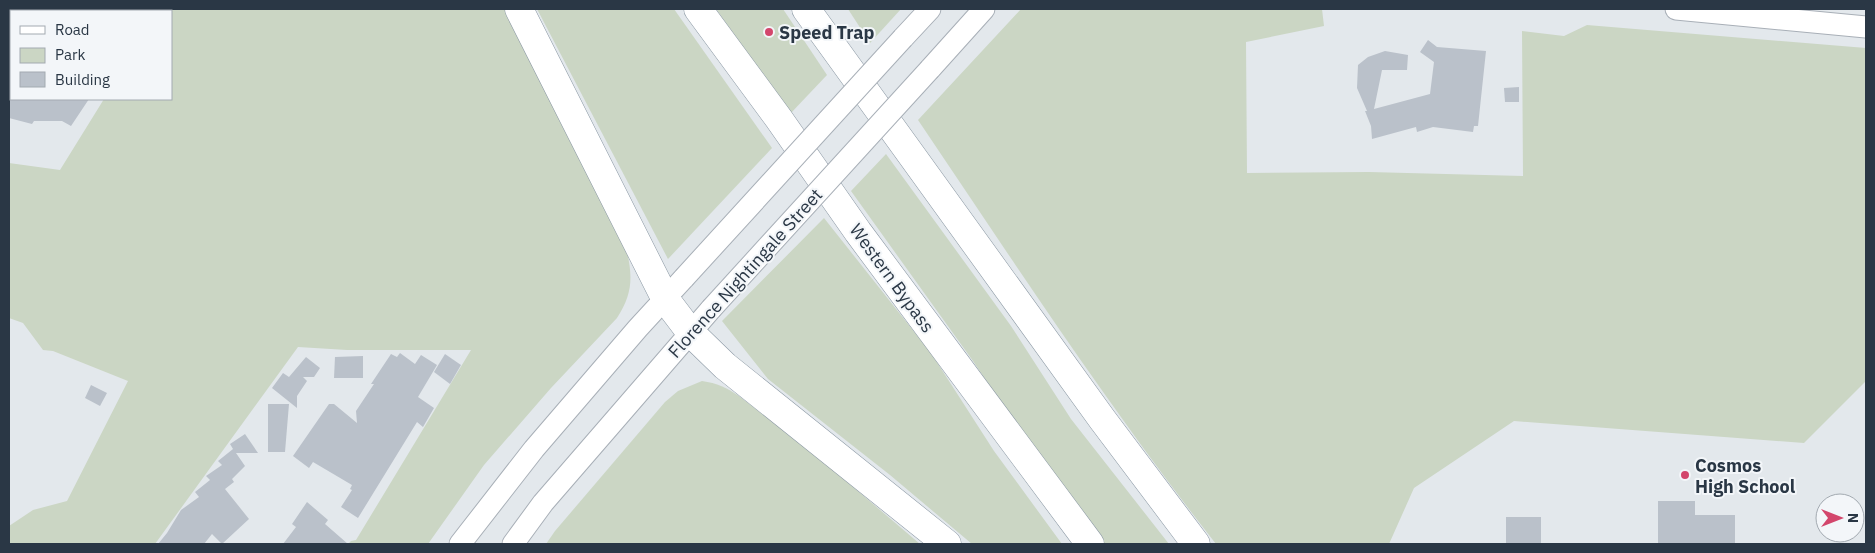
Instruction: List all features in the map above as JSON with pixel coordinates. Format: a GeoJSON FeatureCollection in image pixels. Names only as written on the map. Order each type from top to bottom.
{"type":"FeatureCollection","features":[{"type":"Feature","properties":{"kind":"highway"},"geometry":{"type":"LineString","coordinates":[[519,9],[666,300],[691,332],[725,366],[947,544]]}},
{"type":"Feature","properties":{"kind":"highway","name":"Western Bypass"},"geometry":{"type":"LineString","coordinates":[[698,9],[780,120],[858,232],[1090,544]]}},
{"type":"Feature","properties":{"kind":"highway"},"geometry":{"type":"LineString","coordinates":[[806,9],[1102,418],[1196,544]]}},
{"type":"Feature","properties":{"kind":"highway"},"geometry":{"type":"LineString","coordinates":[[824,9],[875,104]]}},
{"type":"Feature","properties":{"kind":"main road"},"geometry":{"type":"LineString","coordinates":[[460,544],[534,449],[638,328],[666,300],[930,9]]}},
{"type":"Feature","properties":{"kind":"main road","name":"Florence Nightingale Street"},"geometry":{"type":"LineString","coordinates":[[513,544],[543,503],[711,309],[984,9]]}},
{"type":"Feature","properties":{"kind":"main road"},"geometry":{"type":"LineString","coordinates":[[1676,9],[1866,27]]}},
{"type":"Feature","properties":{"kind":"green space"},"geometry":{"type":"Polygon","coordinates":[[[506,9],[626,248],[630,267],[629,292],[617,318],[551,388],[484,465],[428,544],[348,544],[356,540],[471,350],[347,350],[298,347],[155,544],[9,544],[9,526],[33,510],[67,501],[128,381],[53,351],[43,350],[23,323],[9,318],[9,163],[60,170],[103,100],[172,100],[172,10],[157,10],[506,9]]]}},
{"type":"Feature","properties":{"kind":"green space"},"geometry":{"type":"Polygon","coordinates":[[[537,9],[674,9],[772,148],[668,259],[537,9]]]}},
{"type":"Feature","properties":{"kind":"green space"},"geometry":{"type":"Polygon","coordinates":[[[716,9],[783,9],[827,75],[790,114],[716,9]]]}},
{"type":"Feature","properties":{"kind":"green space"},"geometry":{"type":"Polygon","coordinates":[[[848,9],[901,9],[870,43],[848,9]]]}},
{"type":"Feature","properties":{"kind":"green space"},"geometry":{"type":"Polygon","coordinates":[[[1021,9],[1322,9],[1324,26],[1246,42],[1247,173],[1369,172],[1523,176],[1522,31],[1564,36],[1587,25],[1866,48],[1866,381],[1804,443],[1514,421],[1414,488],[1389,544],[1216,544],[1176,493],[1100,388],[918,120],[1021,9]]]}},
{"type":"Feature","properties":{"kind":"green space"},"geometry":{"type":"Polygon","coordinates":[[[886,154],[1011,326],[1071,419],[1169,544],[1102,544],[1044,468],[973,361],[851,191],[886,154]]]}},
{"type":"Feature","properties":{"kind":"green space"},"geometry":{"type":"Polygon","coordinates":[[[824,218],[931,353],[994,451],[1062,544],[972,544],[890,475],[768,379],[722,321],[824,218]]]}},
{"type":"Feature","properties":{"kind":"green space"},"geometry":{"type":"Polygon","coordinates":[[[702,381],[722,386],[739,396],[818,457],[920,544],[546,544],[665,402],[678,391],[702,381]]]}},
{"type":"Feature","properties":{"kind":"building"},"geometry":{"type":"Polygon","coordinates":[[[1428,40],[1437,47],[1486,51],[1478,126],[1474,126],[1473,132],[1433,127],[1417,132],[1416,127],[1372,139],[1371,126],[1365,111],[1367,111],[1357,88],[1358,65],[1368,57],[1385,51],[1408,55],[1407,70],[1382,70],[1374,109],[1430,94],[1434,62],[1420,52],[1428,40]]]}},
{"type":"Feature","properties":{"kind":"building"},"geometry":{"type":"Polygon","coordinates":[[[1519,87],[1519,102],[1505,102],[1504,88],[1519,87]]]}},
{"type":"Feature","properties":{"kind":"building"},"geometry":{"type":"Polygon","coordinates":[[[9,99],[88,100],[71,126],[62,121],[34,121],[32,124],[9,118],[9,99]]]}},
{"type":"Feature","properties":{"kind":"building"},"geometry":{"type":"Polygon","coordinates":[[[400,353],[415,364],[421,355],[437,365],[418,397],[434,408],[423,427],[417,422],[358,518],[341,507],[352,490],[350,489],[352,485],[313,462],[309,468],[293,456],[329,404],[334,404],[357,423],[356,411],[374,384],[371,384],[391,354],[397,357],[400,353]]]}},
{"type":"Feature","properties":{"kind":"building"},"geometry":{"type":"Polygon","coordinates":[[[445,354],[461,365],[450,384],[434,372],[445,354]]]}},
{"type":"Feature","properties":{"kind":"building"},"geometry":{"type":"Polygon","coordinates":[[[363,356],[363,378],[334,378],[335,357],[363,356]]]}},
{"type":"Feature","properties":{"kind":"building"},"geometry":{"type":"Polygon","coordinates":[[[306,357],[320,368],[314,377],[303,377],[307,381],[297,396],[297,408],[272,388],[283,373],[289,377],[306,357]]]}},
{"type":"Feature","properties":{"kind":"building"},"geometry":{"type":"Polygon","coordinates":[[[91,385],[107,393],[100,406],[85,398],[91,385]]]}},
{"type":"Feature","properties":{"kind":"building"},"geometry":{"type":"Polygon","coordinates":[[[268,404],[289,404],[285,452],[268,452],[268,404]]]}},
{"type":"Feature","properties":{"kind":"building"},"geometry":{"type":"Polygon","coordinates":[[[245,434],[258,453],[236,453],[245,466],[232,479],[234,482],[225,489],[249,519],[222,544],[212,534],[204,544],[158,544],[181,510],[199,497],[195,492],[210,480],[206,476],[222,465],[218,461],[233,449],[230,444],[245,434]]]}},
{"type":"Feature","properties":{"kind":"building"},"geometry":{"type":"Polygon","coordinates":[[[1658,501],[1695,501],[1695,515],[1735,515],[1735,544],[1658,544],[1658,501]]]}},
{"type":"Feature","properties":{"kind":"building"},"geometry":{"type":"Polygon","coordinates":[[[307,502],[328,520],[325,524],[348,544],[283,544],[296,527],[292,524],[307,502]]]}},
{"type":"Feature","properties":{"kind":"building"},"geometry":{"type":"Polygon","coordinates":[[[1506,517],[1541,517],[1541,544],[1506,544],[1506,517]]]}},
{"type":"Feature","properties":{"kind":"place","name":"Speed Trap"},"geometry":{"type":"Point","coordinates":[769,32]}},
{"type":"Feature","properties":{"kind":"place","name":"Cosmos High School"},"geometry":{"type":"Point","coordinates":[1685,475]}}]}
